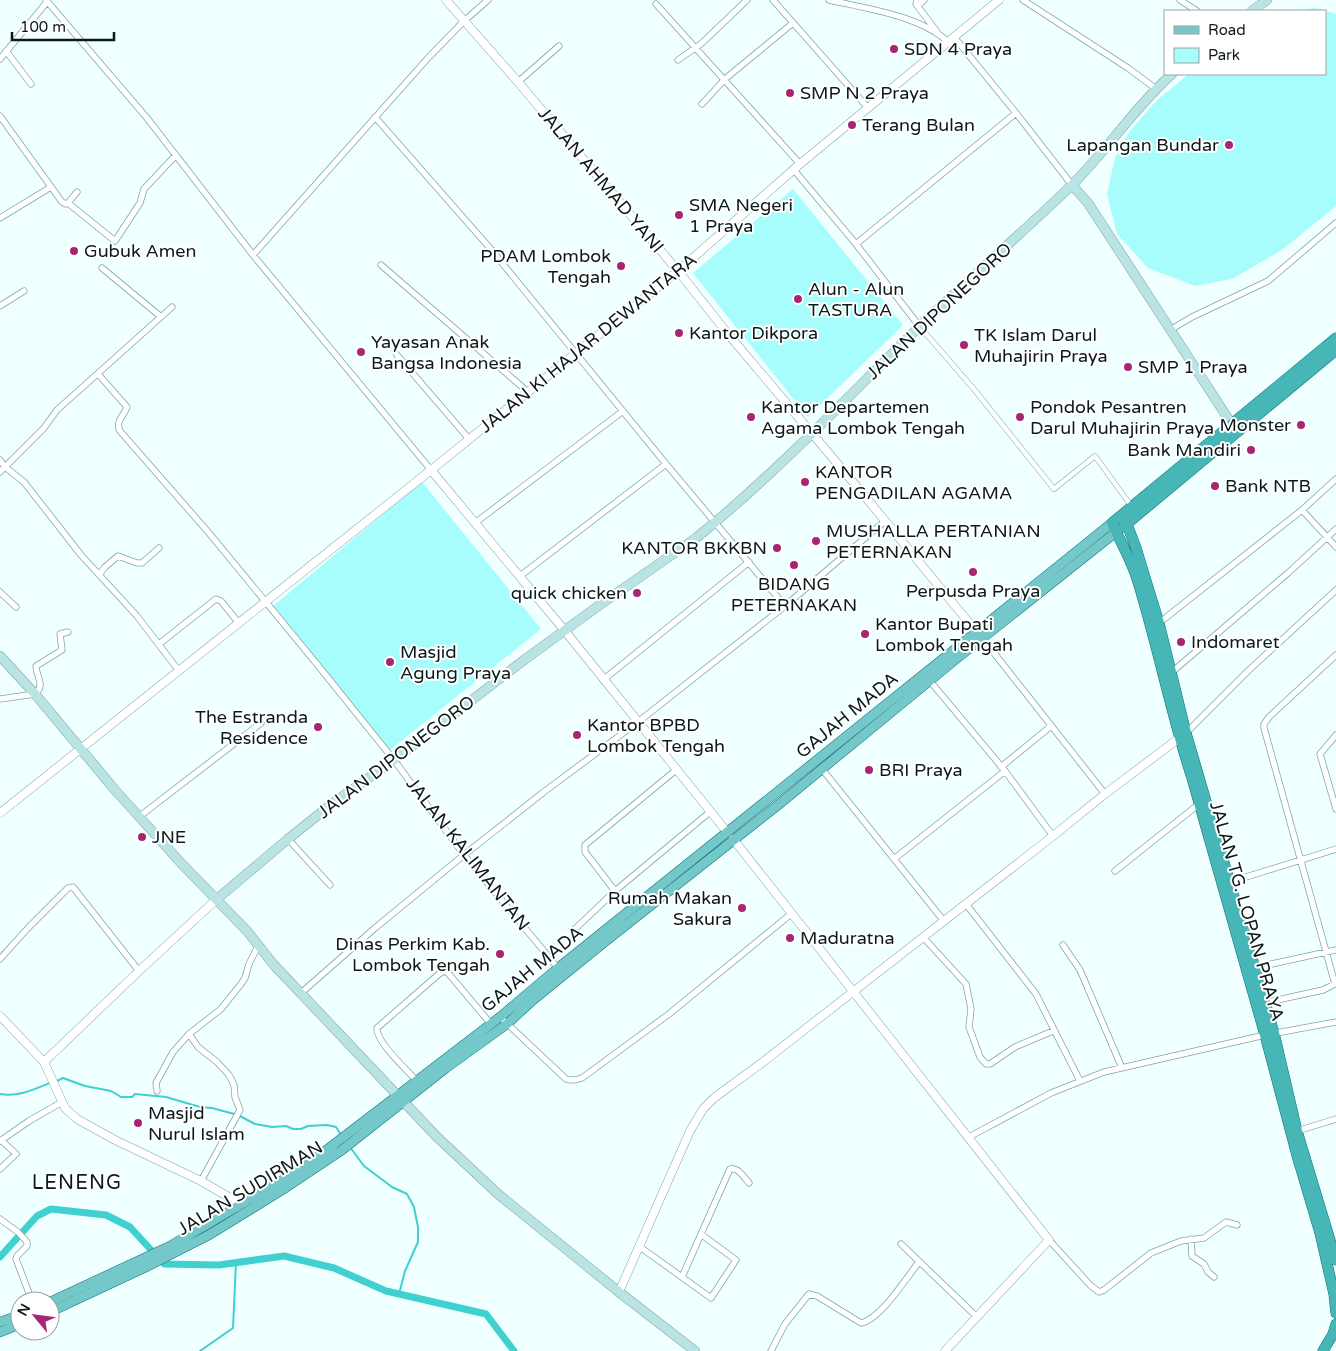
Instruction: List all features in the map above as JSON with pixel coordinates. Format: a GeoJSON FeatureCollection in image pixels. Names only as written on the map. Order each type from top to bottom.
{"type":"FeatureCollection","features":[{"type":"Feature","properties":{"kind":"highway","name":"GAJAH MADA"},"geometry":{"type":"LineString","coordinates":[[1125,519],[1132,507],[1231,423],[1336,338]]}},
{"type":"Feature","properties":{"kind":"highway","name":"GAJAH MADA"},"geometry":{"type":"LineString","coordinates":[[1114,528],[1334,356]]}},
{"type":"Feature","properties":{"kind":"highway","name":"JALAN TG. LOPAN PRAYA"},"geometry":{"type":"LineString","coordinates":[[1125,519],[1159,623],[1172,672],[1182,736],[1230,882],[1264,1003],[1269,1034],[1298,1159],[1320,1233],[1334,1294],[1336,1313]]}},
{"type":"Feature","properties":{"kind":"highway","name":"JALAN TG. LOPAN PRAYA"},"geometry":{"type":"LineString","coordinates":[[1114,528],[1129,556],[1138,582],[1182,736],[1199,804],[1336,1260]]}},
{"type":"Feature","properties":{"kind":"highway"},"geometry":{"type":"LineString","coordinates":[[1323,1351],[1336,1326]]}},
{"type":"Feature","properties":{"kind":"main road"},"geometry":{"type":"LineString","coordinates":[[1253,10],[1268,0]]}},
{"type":"Feature","properties":{"kind":"main road","name":"JALAN DIPONEGORO"},"geometry":{"type":"LineString","coordinates":[[217,900],[288,839],[333,804],[394,760],[524,660],[716,522],[812,434],[920,327],[1072,185],[1094,163],[1156,88],[1171,75]]}},
{"type":"Feature","properties":{"kind":"main road"},"geometry":{"type":"LineString","coordinates":[[1072,185],[1088,203],[1231,423]]}},
{"type":"Feature","properties":{"kind":"main road","name":"GAJAH MADA"},"geometry":{"type":"LineString","coordinates":[[351,1137],[382,1119],[405,1102],[504,1021],[533,1000],[625,920],[874,720],[930,681],[980,635],[1114,528]]}},
{"type":"Feature","properties":{"kind":"main road","name":"GAJAH MADA"},"geometry":{"type":"LineString","coordinates":[[730,836],[822,769],[948,654],[980,635]]}},
{"type":"Feature","properties":{"kind":"main road"},"geometry":{"type":"LineString","coordinates":[[0,656],[180,862],[247,931],[258,946],[301,993],[437,1137],[498,1194],[619,1292],[696,1351]]}},
{"type":"Feature","properties":{"kind":"main road","name":"GAJAH MADA"},"geometry":{"type":"LineString","coordinates":[[351,1137],[398,1094],[491,1024],[504,1021],[558,968],[625,920]]}},
{"type":"Feature","properties":{"kind":"main road"},"geometry":{"type":"LineString","coordinates":[[60,1307],[172,1249],[241,1204],[303,1168],[333,1144],[351,1137]]}},
{"type":"Feature","properties":{"kind":"main road","name":"JALAN SUDIRMAN"},"geometry":{"type":"LineString","coordinates":[[172,1249],[210,1235],[242,1215],[342,1150],[351,1137]]}},
{"type":"Feature","properties":{"kind":"main road"},"geometry":{"type":"LineString","coordinates":[[60,1298],[142,1264]]}},
{"type":"Feature","properties":{"kind":"street","name":"JALAN AHMAD YANI"},"geometry":{"type":"LineString","coordinates":[[446,0],[678,271],[728,334],[980,635]]}},
{"type":"Feature","properties":{"kind":"street"},"geometry":{"type":"LineString","coordinates":[[253,255],[428,58],[464,21],[488,0]]}},
{"type":"Feature","properties":{"kind":"street"},"geometry":{"type":"LineString","coordinates":[[678,60],[696,48],[747,0]]}},
{"type":"Feature","properties":{"kind":"street"},"geometry":{"type":"LineString","coordinates":[[773,0],[868,108]]}},
{"type":"Feature","properties":{"kind":"street"},"geometry":{"type":"LineString","coordinates":[[829,0],[903,18],[951,40],[1016,113],[1072,185]]}},
{"type":"Feature","properties":{"kind":"street"},"geometry":{"type":"LineString","coordinates":[[924,0],[918,3],[938,34]]}},
{"type":"Feature","properties":{"kind":"street","name":"JALAN KI HAJAR DEWANTARA"},"geometry":{"type":"LineString","coordinates":[[0,812],[576,354],[678,271],[797,167],[999,0]]}},
{"type":"Feature","properties":{"kind":"street"},"geometry":{"type":"LineString","coordinates":[[1023,0],[1156,88]]}},
{"type":"Feature","properties":{"kind":"street"},"geometry":{"type":"LineString","coordinates":[[1180,0],[1195,10]]}},
{"type":"Feature","properties":{"kind":"street"},"geometry":{"type":"LineString","coordinates":[[0,59],[46,1],[147,118],[253,255],[566,631],[603,680],[711,811],[1049,1240],[1092,1287],[1099,1292],[1104,1290],[1152,1253],[1168,1245],[1204,1238],[1226,1222],[1237,1225]]}},
{"type":"Feature","properties":{"kind":"street"},"geometry":{"type":"LineString","coordinates":[[656,4],[725,79],[797,167],[920,327],[995,415],[1054,489],[1095,456],[1132,507]]}},
{"type":"Feature","properties":{"kind":"street"},"geometry":{"type":"LineString","coordinates":[[702,104],[725,79],[793,23]]}},
{"type":"Feature","properties":{"kind":"street"},"geometry":{"type":"LineString","coordinates":[[518,82],[559,46]]}},
{"type":"Feature","properties":{"kind":"street"},"geometry":{"type":"LineString","coordinates":[[6,51],[32,84]]}},
{"type":"Feature","properties":{"kind":"street"},"geometry":{"type":"LineString","coordinates":[[856,244],[1016,113]]}},
{"type":"Feature","properties":{"kind":"street"},"geometry":{"type":"LineString","coordinates":[[0,116],[63,203],[68,204],[115,241],[140,203],[144,189],[176,155]]}},
{"type":"Feature","properties":{"kind":"street"},"geometry":{"type":"LineString","coordinates":[[376,117],[489,246],[666,464],[785,606]]}},
{"type":"Feature","properties":{"kind":"street"},"geometry":{"type":"LineString","coordinates":[[0,218],[51,187]]}},
{"type":"Feature","properties":{"kind":"street"},"geometry":{"type":"LineString","coordinates":[[68,204],[78,192]]}},
{"type":"Feature","properties":{"kind":"street"},"geometry":{"type":"LineString","coordinates":[[1170,330],[1192,317],[1268,281],[1336,223]]}},
{"type":"Feature","properties":{"kind":"street"},"geometry":{"type":"LineString","coordinates":[[381,266],[528,392]]}},
{"type":"Feature","properties":{"kind":"street"},"geometry":{"type":"LineString","coordinates":[[102,268],[160,316]]}},
{"type":"Feature","properties":{"kind":"street"},"geometry":{"type":"LineString","coordinates":[[0,306],[24,291]]}},
{"type":"Feature","properties":{"kind":"street"},"geometry":{"type":"LineString","coordinates":[[0,472],[44,428],[57,410],[172,306]]}},
{"type":"Feature","properties":{"kind":"street"},"geometry":{"type":"LineString","coordinates":[[397,355],[469,440]]}},
{"type":"Feature","properties":{"kind":"street","name":"JALAN KALIMANTAN"},"geometry":{"type":"LineString","coordinates":[[98,374],[127,407],[118,422],[120,431],[209,532],[394,760],[464,855],[558,968]]}},
{"type":"Feature","properties":{"kind":"street"},"geometry":{"type":"LineString","coordinates":[[475,523],[623,410]]}},
{"type":"Feature","properties":{"kind":"street"},"geometry":{"type":"LineString","coordinates":[[0,460],[5,467],[24,482],[81,555],[128,605],[179,671]]}},
{"type":"Feature","properties":{"kind":"street"},"geometry":{"type":"LineString","coordinates":[[520,576],[666,464]]}},
{"type":"Feature","properties":{"kind":"street"},"geometry":{"type":"LineString","coordinates":[[1159,623],[1302,510],[1336,479]]}},
{"type":"Feature","properties":{"kind":"street"},"geometry":{"type":"LineString","coordinates":[[1302,510],[1336,547]]}},
{"type":"Feature","properties":{"kind":"street"},"geometry":{"type":"LineString","coordinates":[[301,993],[375,928],[464,855],[545,791],[638,722],[785,606],[885,521]]}},
{"type":"Feature","properties":{"kind":"street"},"geometry":{"type":"LineString","coordinates":[[1172,672],[1328,538],[1336,529]]}},
{"type":"Feature","properties":{"kind":"street"},"geometry":{"type":"LineString","coordinates":[[99,575],[118,556],[136,564],[142,563],[159,548]]}},
{"type":"Feature","properties":{"kind":"street"},"geometry":{"type":"LineString","coordinates":[[603,680],[749,562]]}},
{"type":"Feature","properties":{"kind":"street"},"geometry":{"type":"LineString","coordinates":[[619,1292],[690,1131],[703,1109],[714,1098],[763,1062],[943,920],[1182,736],[1249,670],[1336,590]]}},
{"type":"Feature","properties":{"kind":"street"},"geometry":{"type":"LineString","coordinates":[[0,592],[16,607]]}},
{"type":"Feature","properties":{"kind":"street"},"geometry":{"type":"LineString","coordinates":[[159,644],[216,599],[221,601],[238,622]]}},
{"type":"Feature","properties":{"kind":"street"},"geometry":{"type":"LineString","coordinates":[[0,699],[35,694],[39,690],[41,682],[36,666],[62,650],[60,634],[68,632]]}},
{"type":"Feature","properties":{"kind":"street"},"geometry":{"type":"LineString","coordinates":[[980,635],[1105,794]]}},
{"type":"Feature","properties":{"kind":"street"},"geometry":{"type":"LineString","coordinates":[[1264,1003],[1323,990],[1334,985],[1335,982],[1264,732],[1264,724],[1269,717],[1336,655]]}},
{"type":"Feature","properties":{"kind":"street"},"geometry":{"type":"LineString","coordinates":[[930,681],[1003,769],[1053,836]]}},
{"type":"Feature","properties":{"kind":"street"},"geometry":{"type":"LineString","coordinates":[[140,816],[261,722]]}},
{"type":"Feature","properties":{"kind":"street"},"geometry":{"type":"LineString","coordinates":[[894,859],[1003,769],[1051,726]]}},
{"type":"Feature","properties":{"kind":"street"},"geometry":{"type":"LineString","coordinates":[[1336,735],[1320,754],[1336,809]]}},
{"type":"Feature","properties":{"kind":"street"},"geometry":{"type":"LineString","coordinates":[[822,769],[943,920]]}},
{"type":"Feature","properties":{"kind":"street"},"geometry":{"type":"LineString","coordinates":[[615,891],[585,852],[585,845],[676,770]]}},
{"type":"Feature","properties":{"kind":"street"},"geometry":{"type":"LineString","coordinates":[[1115,871],[1199,804]]}},
{"type":"Feature","properties":{"kind":"street"},"geometry":{"type":"LineString","coordinates":[[575,930],[615,891],[711,811]]}},
{"type":"Feature","properties":{"kind":"street"},"geometry":{"type":"LineString","coordinates":[[288,839],[330,885]]}},
{"type":"Feature","properties":{"kind":"street"},"geometry":{"type":"LineString","coordinates":[[1230,882],[1336,849]]}},
{"type":"Feature","properties":{"kind":"street"},"geometry":{"type":"LineString","coordinates":[[0,959],[68,888],[73,887],[139,971]]}},
{"type":"Feature","properties":{"kind":"street"},"geometry":{"type":"LineString","coordinates":[[44,1062],[217,900]]}},
{"type":"Feature","properties":{"kind":"street"},"geometry":{"type":"LineString","coordinates":[[966,904],[1036,994],[1053,1031],[1080,1081]]}},
{"type":"Feature","properties":{"kind":"street"},"geometry":{"type":"LineString","coordinates":[[504,1021],[566,1079],[571,1081],[582,1078],[669,1014],[792,914]]}},
{"type":"Feature","properties":{"kind":"street"},"geometry":{"type":"LineString","coordinates":[[923,937],[966,984],[971,1009],[969,1027],[980,1057],[986,1064],[989,1065],[1015,1047],[1053,1031]]}},
{"type":"Feature","properties":{"kind":"street"},"geometry":{"type":"LineString","coordinates":[[1063,945],[1080,970],[1122,1068]]}},
{"type":"Feature","properties":{"kind":"street"},"geometry":{"type":"LineString","coordinates":[[157,1091],[156,1083],[176,1047],[189,1034],[221,1009],[245,978],[249,964],[258,946]]}},
{"type":"Feature","properties":{"kind":"street"},"geometry":{"type":"LineString","coordinates":[[1253,968],[1336,950]]}},
{"type":"Feature","properties":{"kind":"street"},"geometry":{"type":"LineString","coordinates":[[417,1081],[389,1051],[377,1033],[376,1028],[439,974],[444,971],[448,973],[491,1024]]}},
{"type":"Feature","properties":{"kind":"street"},"geometry":{"type":"LineString","coordinates":[[0,1016],[44,1062],[53,1078],[62,1102],[70,1114],[115,1140],[202,1180],[241,1204]]}},
{"type":"Feature","properties":{"kind":"street"},"geometry":{"type":"LineString","coordinates":[[969,1137],[1080,1081],[1122,1068],[1269,1034],[1336,1022]]}},
{"type":"Feature","properties":{"kind":"street"},"geometry":{"type":"LineString","coordinates":[[189,1034],[198,1047],[229,1075],[234,1085],[239,1114],[202,1180]]}},
{"type":"Feature","properties":{"kind":"street"},"geometry":{"type":"LineString","coordinates":[[0,1169],[16,1154],[0,1140],[62,1102]]}},
{"type":"Feature","properties":{"kind":"street"},"geometry":{"type":"LineString","coordinates":[[1298,1131],[1336,1119]]}},
{"type":"Feature","properties":{"kind":"street"},"geometry":{"type":"LineString","coordinates":[[682,1277],[730,1169],[738,1170],[749,1183]]}},
{"type":"Feature","properties":{"kind":"street"},"geometry":{"type":"LineString","coordinates":[[0,1219],[18,1232],[27,1242],[27,1246],[18,1254],[16,1259],[28,1291]]}},
{"type":"Feature","properties":{"kind":"street"},"geometry":{"type":"LineString","coordinates":[[640,1247],[711,1298],[736,1261],[735,1258],[702,1235]]}},
{"type":"Feature","properties":{"kind":"street"},"geometry":{"type":"LineString","coordinates":[[1191,1239],[1192,1256],[1204,1264],[1208,1272],[1214,1277]]}},
{"type":"Feature","properties":{"kind":"street"},"geometry":{"type":"LineString","coordinates":[[945,1351],[1049,1240]]}},
{"type":"Feature","properties":{"kind":"street"},"geometry":{"type":"LineString","coordinates":[[901,1244],[977,1317]]}},
{"type":"Feature","properties":{"kind":"street"},"geometry":{"type":"LineString","coordinates":[[771,1351],[785,1324],[809,1294],[817,1296],[862,1323],[878,1314],[919,1262]]}},
{"type":"Feature","properties":{"kind":"green space","name":"Lapangan Bundar"},"geometry":{"type":"Polygon","coordinates":[[[1316,8],[1323,10],[1294,10],[1316,8]]]}},
{"type":"Feature","properties":{"kind":"green space","name":"Lapangan Bundar"},"geometry":{"type":"Polygon","coordinates":[[[1326,11],[1336,14],[1336,206],[1282,250],[1232,279],[1195,286],[1148,268],[1117,234],[1107,194],[1115,158],[1129,132],[1157,100],[1188,75],[1326,75],[1326,11]]]}},
{"type":"Feature","properties":{"kind":"green space","name":"Alun - Alun TASTURA"},"geometry":{"type":"Polygon","coordinates":[[[793,189],[903,325],[808,417],[693,273],[793,189]]]}},
{"type":"Feature","properties":{"kind":"green space"},"geometry":{"type":"Polygon","coordinates":[[[422,482],[541,629],[390,750],[273,606],[422,482]]]}},
{"type":"Feature","properties":{"kind":"waterway"},"geometry":{"type":"LineString","coordinates":[[55,1082],[63,1078],[85,1086],[111,1091],[121,1097],[132,1097],[135,1094],[166,1097],[238,1115],[255,1124],[272,1127],[286,1126],[293,1129],[301,1129],[308,1126],[327,1125],[336,1127],[341,1135]]}},
{"type":"Feature","properties":{"kind":"waterway"},"geometry":{"type":"LineString","coordinates":[[0,1094],[19,1094],[50,1083]]}},
{"type":"Feature","properties":{"kind":"waterway"},"geometry":{"type":"LineString","coordinates":[[350,1147],[364,1166],[392,1187],[407,1194],[414,1207],[418,1227],[418,1242],[405,1271],[399,1294]]}},
{"type":"Feature","properties":{"kind":"waterway"},"geometry":{"type":"LineString","coordinates":[[0,1257],[37,1216],[51,1209],[106,1215],[130,1227],[164,1264],[219,1265],[284,1256],[334,1268],[386,1291],[486,1314],[514,1351]]}},
{"type":"Feature","properties":{"kind":"waterway"},"geometry":{"type":"LineString","coordinates":[[200,1351],[233,1328],[236,1262]]}},
{"type":"Feature","properties":{"kind":"place","name":"SDN 4 Praya"},"geometry":{"type":"Point","coordinates":[894,49]}},
{"type":"Feature","properties":{"kind":"place","name":"SMP N 2 Praya"},"geometry":{"type":"Point","coordinates":[790,93]}},
{"type":"Feature","properties":{"kind":"place","name":"Terang Bulan"},"geometry":{"type":"Point","coordinates":[852,125]}},
{"type":"Feature","properties":{"kind":"place","name":"Lapangan Bundar"},"geometry":{"type":"Point","coordinates":[1229,145]}},
{"type":"Feature","properties":{"kind":"place","name":"SMA Negeri 1 Praya"},"geometry":{"type":"Point","coordinates":[679,215]}},
{"type":"Feature","properties":{"kind":"place","name":"Gubuk Amen"},"geometry":{"type":"Point","coordinates":[74,251]}},
{"type":"Feature","properties":{"kind":"place","name":"PDAM Lombok Tengah"},"geometry":{"type":"Point","coordinates":[621,266]}},
{"type":"Feature","properties":{"kind":"place","name":"Alun - Alun TASTURA"},"geometry":{"type":"Point","coordinates":[798,299]}},
{"type":"Feature","properties":{"kind":"place","name":"Kantor Dikpora"},"geometry":{"type":"Point","coordinates":[679,333]}},
{"type":"Feature","properties":{"kind":"place","name":"TK Islam Darul Muhajirin Praya"},"geometry":{"type":"Point","coordinates":[964,345]}},
{"type":"Feature","properties":{"kind":"place","name":"Yayasan Anak Bangsa Indonesia"},"geometry":{"type":"Point","coordinates":[361,352]}},
{"type":"Feature","properties":{"kind":"place","name":"SMP 1 Praya"},"geometry":{"type":"Point","coordinates":[1128,367]}},
{"type":"Feature","properties":{"kind":"place","name":"Kantor Departemen Agama Lombok Tengah"},"geometry":{"type":"Point","coordinates":[751,417]}},
{"type":"Feature","properties":{"kind":"place","name":"Pondok Pesantren Darul Muhajirin Praya"},"geometry":{"type":"Point","coordinates":[1020,417]}},
{"type":"Feature","properties":{"kind":"place","name":"Monster"},"geometry":{"type":"Point","coordinates":[1301,425]}},
{"type":"Feature","properties":{"kind":"place","name":"Bank Mandiri"},"geometry":{"type":"Point","coordinates":[1251,450]}},
{"type":"Feature","properties":{"kind":"place","name":"KANTOR PENGADILAN AGAMA"},"geometry":{"type":"Point","coordinates":[805,482]}},
{"type":"Feature","properties":{"kind":"place","name":"Bank NTB"},"geometry":{"type":"Point","coordinates":[1215,486]}},
{"type":"Feature","properties":{"kind":"place","name":"MUSHALLA PERTANIAN PETERNAKAN"},"geometry":{"type":"Point","coordinates":[816,541]}},
{"type":"Feature","properties":{"kind":"place","name":"KANTOR BKKBN"},"geometry":{"type":"Point","coordinates":[777,548]}},
{"type":"Feature","properties":{"kind":"place","name":"BIDANG PETERNAKAN"},"geometry":{"type":"Point","coordinates":[794,565]}},
{"type":"Feature","properties":{"kind":"place","name":"Perpusda Praya"},"geometry":{"type":"Point","coordinates":[973,572]}},
{"type":"Feature","properties":{"kind":"place","name":"quick chicken"},"geometry":{"type":"Point","coordinates":[637,593]}},
{"type":"Feature","properties":{"kind":"place","name":"Kantor Bupati Lombok Tengah"},"geometry":{"type":"Point","coordinates":[865,634]}},
{"type":"Feature","properties":{"kind":"place","name":"Indomaret"},"geometry":{"type":"Point","coordinates":[1181,642]}},
{"type":"Feature","properties":{"kind":"place","name":"Masjid Agung Praya"},"geometry":{"type":"Point","coordinates":[390,662]}},
{"type":"Feature","properties":{"kind":"place","name":"The Estranda Residence"},"geometry":{"type":"Point","coordinates":[318,727]}},
{"type":"Feature","properties":{"kind":"place","name":"Kantor BPBD Lombok Tengah"},"geometry":{"type":"Point","coordinates":[577,735]}},
{"type":"Feature","properties":{"kind":"place","name":"BRI Praya"},"geometry":{"type":"Point","coordinates":[869,770]}},
{"type":"Feature","properties":{"kind":"place","name":"JNE"},"geometry":{"type":"Point","coordinates":[142,837]}},
{"type":"Feature","properties":{"kind":"place","name":"Rumah Makan Sakura"},"geometry":{"type":"Point","coordinates":[742,908]}},
{"type":"Feature","properties":{"kind":"place","name":"Maduratna"},"geometry":{"type":"Point","coordinates":[790,938]}},
{"type":"Feature","properties":{"kind":"place","name":"Dinas Perkim Kab. Lombok Tengah"},"geometry":{"type":"Point","coordinates":[500,954]}},
{"type":"Feature","properties":{"kind":"place","name":"Masjid Nurul Islam"},"geometry":{"type":"Point","coordinates":[138,1123]}},
{"type":"Feature","properties":{"kind":"district","name":"LENENG"},"geometry":{"type":"Point","coordinates":[77,1182]}}]}
